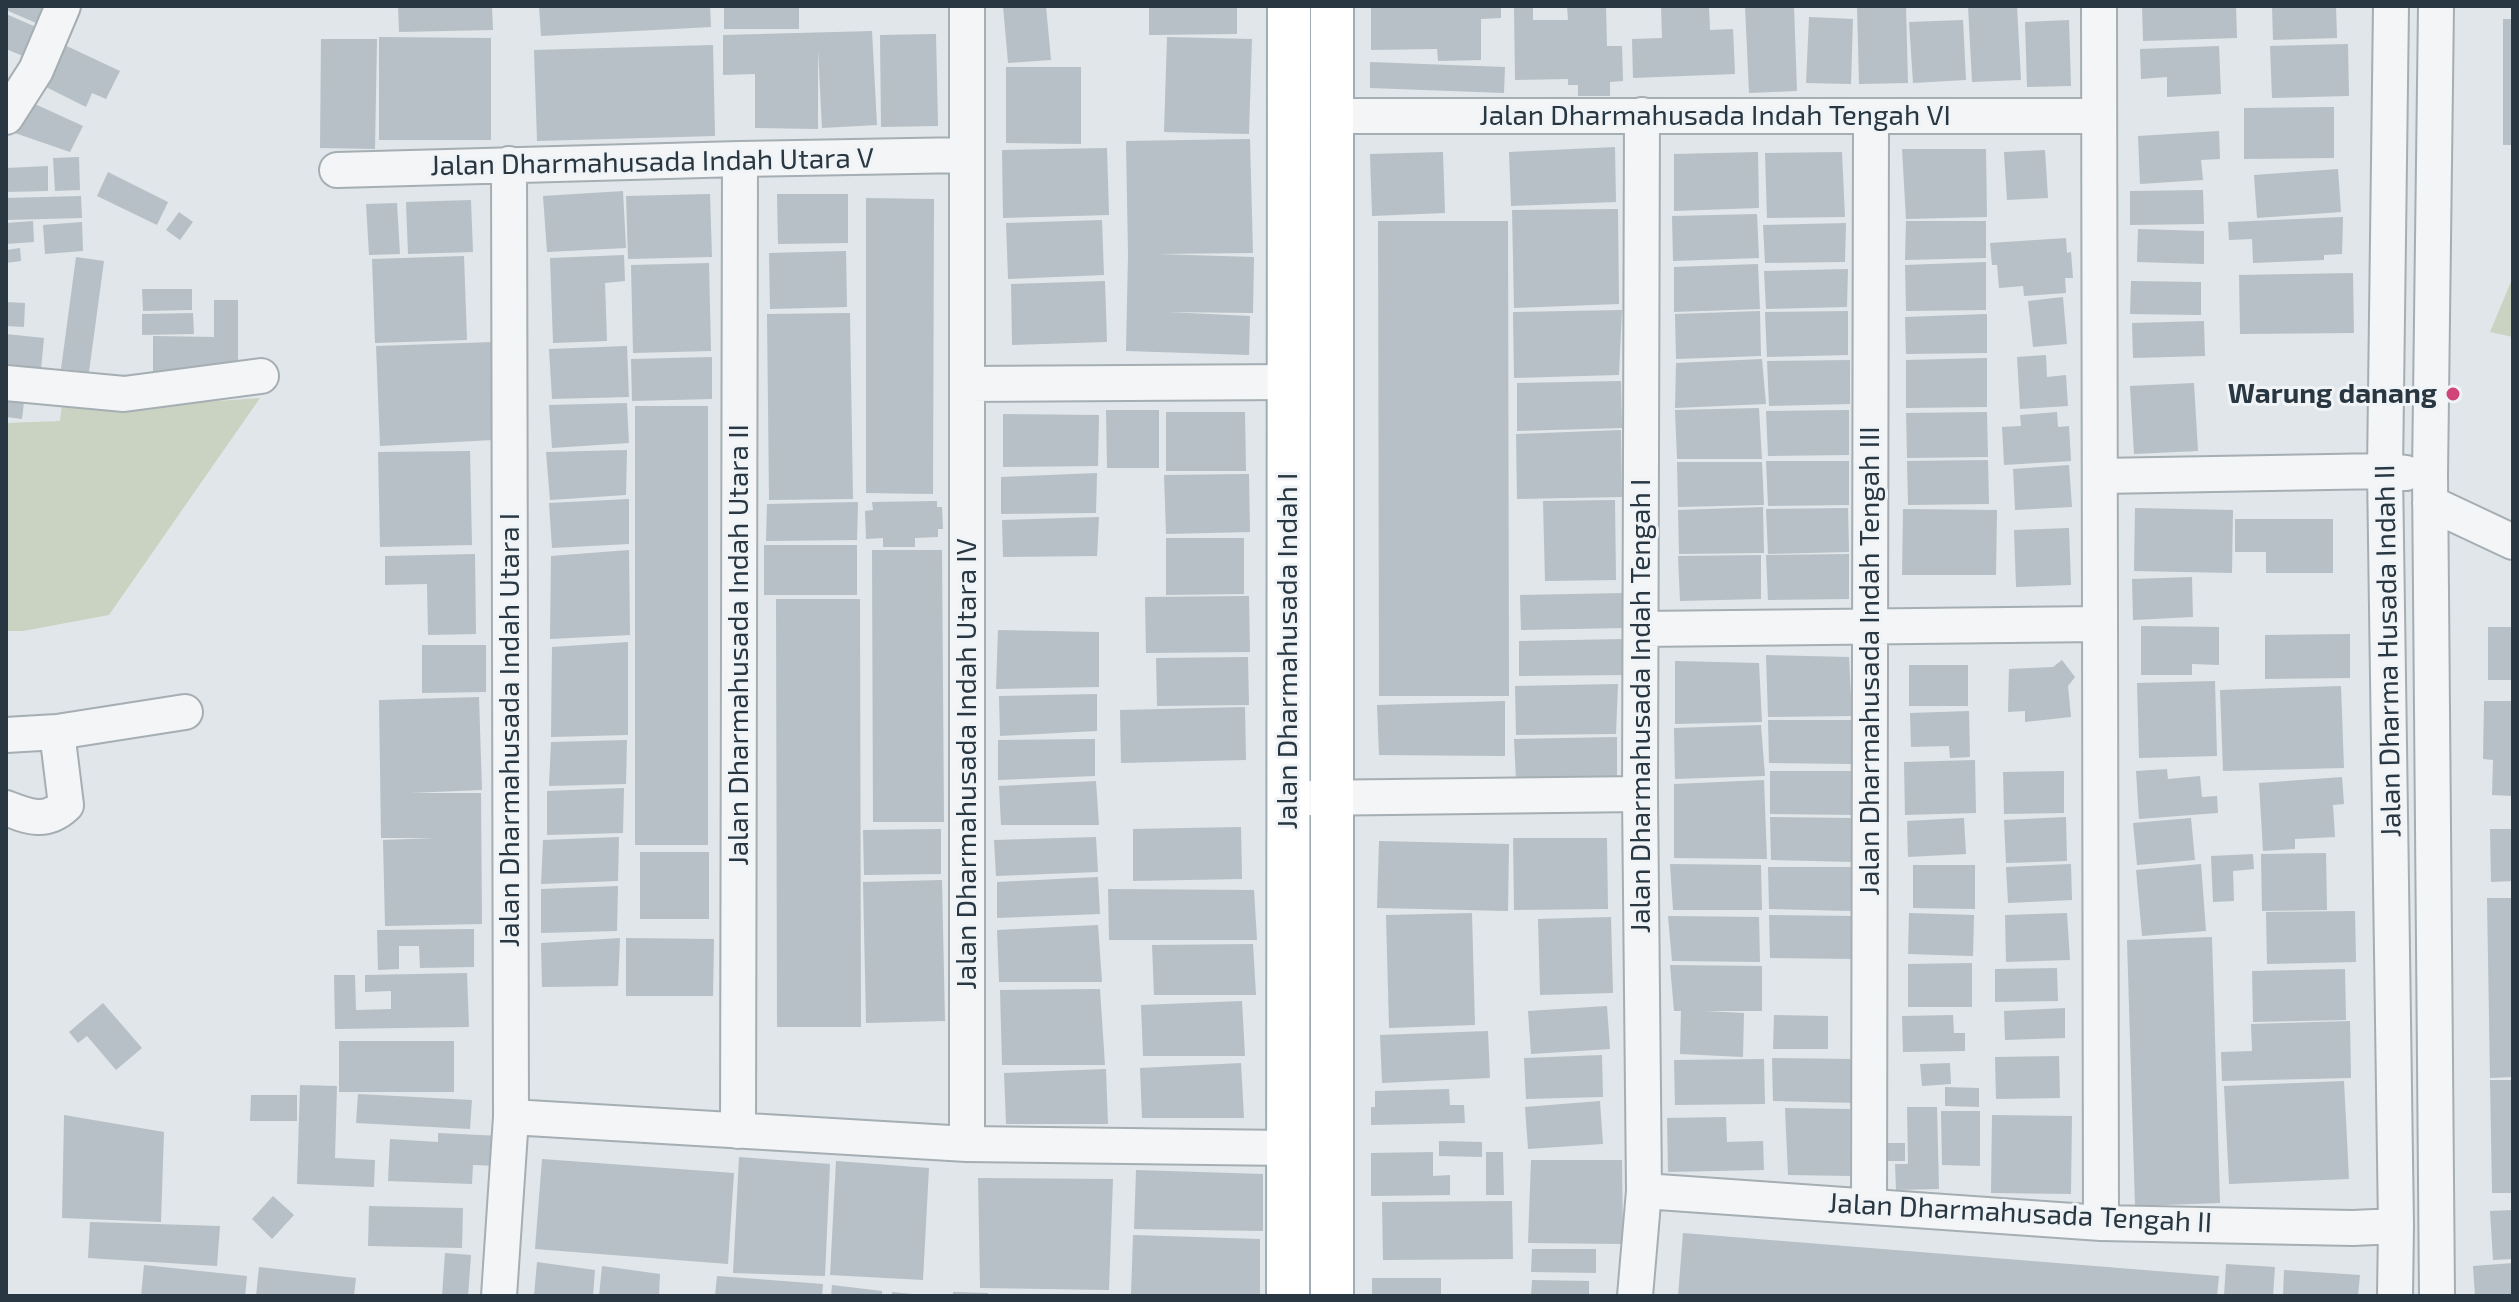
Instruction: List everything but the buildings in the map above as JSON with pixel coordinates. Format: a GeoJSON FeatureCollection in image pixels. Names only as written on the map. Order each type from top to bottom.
{"type":"FeatureCollection","features":[{"type":"Feature","properties":{"kind":"main road","name":"Jalan Dharmahusada Indah I"},"geometry":{"type":"LineString","coordinates":[[1288,1296],[1289,6]]}},
{"type":"Feature","properties":{"kind":"main road","name":"Jalan Dharmahusada Indah I"},"geometry":{"type":"LineString","coordinates":[[1332,6],[1332,1296]]}},
{"type":"Feature","properties":{"kind":"street"},"geometry":{"type":"LineString","coordinates":[[6,117],[36,70],[63,6]]}},
{"type":"Feature","properties":{"kind":"street","name":"Jalan Dharmahusada Indah Utara IV"},"geometry":{"type":"LineString","coordinates":[[967,6],[967,1144]]}},
{"type":"Feature","properties":{"kind":"street"},"geometry":{"type":"LineString","coordinates":[[2099,6],[2101,1223]]}},
{"type":"Feature","properties":{"kind":"street","name":"Jalan Dharma Husada Indah II"},"geometry":{"type":"LineString","coordinates":[[2391,6],[2385,471],[2395,1296]]}},
{"type":"Feature","properties":{"kind":"street","name":"Jalan Dharma Husada Indah II"},"geometry":{"type":"LineString","coordinates":[[2436,6],[2430,489],[2439,1225],[2437,1296]]}},
{"type":"Feature","properties":{"kind":"street","name":"Jalan Dharmahusada Indah Tengah I"},"geometry":{"type":"LineString","coordinates":[[1635,1296],[1644,1191],[1640,794],[1642,115]]}},
{"type":"Feature","properties":{"kind":"street","name":"Jalan Dharmahusada Indah Tengah VI"},"geometry":{"type":"LineString","coordinates":[[1332,116],[2099,116]]}},
{"type":"Feature","properties":{"kind":"street","name":"Jalan Dharmahusada Indah Tengah III"},"geometry":{"type":"LineString","coordinates":[[1869,1205],[1871,118]]}},
{"type":"Feature","properties":{"kind":"street","name":"Jalan Dharmahusada Indah Utara V"},"geometry":{"type":"LineString","coordinates":[[337,170],[966,155]]}},
{"type":"Feature","properties":{"kind":"street","name":"Jalan Dharmahusada Indah Utara II"},"geometry":{"type":"LineString","coordinates":[[738,1131],[740,159]]}},
{"type":"Feature","properties":{"kind":"street","name":"Jalan Dharmahusada Indah Utara I"},"geometry":{"type":"LineString","coordinates":[[499,1296],[511,1117],[509,164]]}},
{"type":"Feature","properties":{"kind":"street"},"geometry":{"type":"LineString","coordinates":[[6,383],[124,394],[261,376]]}},
{"type":"Feature","properties":{"kind":"street"},"geometry":{"type":"LineString","coordinates":[[967,384],[1289,382]]}},
{"type":"Feature","properties":{"kind":"street"},"geometry":{"type":"LineString","coordinates":[[2100,476],[2385,471],[2430,489],[2513,542]]}},
{"type":"Feature","properties":{"kind":"street"},"geometry":{"type":"LineString","coordinates":[[1641,629],[2100,624]]}},
{"type":"Feature","properties":{"kind":"street"},"geometry":{"type":"LineString","coordinates":[[6,735],[57,732],[185,712]]}},
{"type":"Feature","properties":{"kind":"street"},"geometry":{"type":"LineString","coordinates":[[6,808],[33,818],[46,818],[66,805],[57,732]]}},
{"type":"Feature","properties":{"kind":"street"},"geometry":{"type":"LineString","coordinates":[[1288,799],[1640,794]]}},
{"type":"Feature","properties":{"kind":"street"},"geometry":{"type":"LineString","coordinates":[[511,1117],[967,1144],[1288,1148]]}},
{"type":"Feature","properties":{"kind":"street","name":"Jalan Dharmahusada Tengah II"},"geometry":{"type":"LineString","coordinates":[[1644,1191],[2101,1223],[2353,1228],[2396,1226]]}},
{"type":"Feature","properties":{"kind":"green space"},"geometry":{"type":"Polygon","coordinates":[[[2513,277],[2513,337],[2490,332],[2513,277]]]}},
{"type":"Feature","properties":{"kind":"green space"},"geometry":{"type":"Polygon","coordinates":[[[260,398],[109,615],[23,631],[6,631],[6,423],[60,421],[62,404],[104,409],[260,398]]]}},
{"type":"Feature","properties":{"kind":"place","name":"Warung danang"},"geometry":{"type":"Point","coordinates":[2453,394]}}]}
